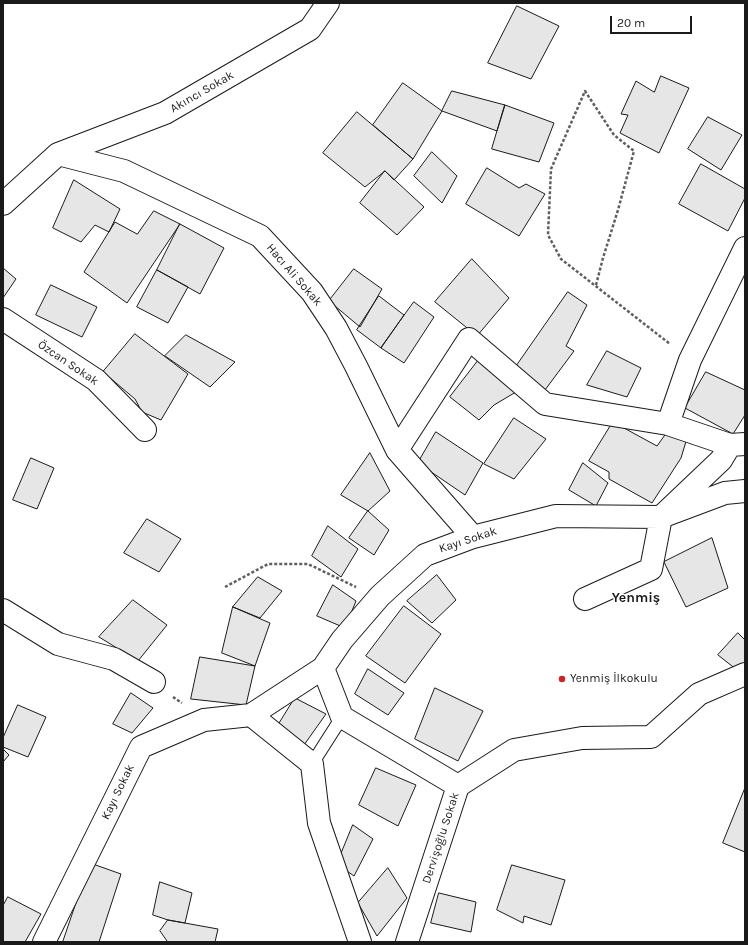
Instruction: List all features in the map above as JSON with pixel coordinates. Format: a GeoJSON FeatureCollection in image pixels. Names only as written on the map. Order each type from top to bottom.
{"type":"FeatureCollection","features":[{"type":"Feature","properties":{"kind":"street","name":"Akıncı Sokak"},"geometry":{"type":"LineString","coordinates":[[58,154],[165,113],[310,29],[328,3]]}},
{"type":"Feature","properties":{"kind":"street"},"geometry":{"type":"LineString","coordinates":[[3,204],[58,154]]}},
{"type":"Feature","properties":{"kind":"street","name":"Hacı Ali Sokak"},"geometry":{"type":"LineString","coordinates":[[58,154],[124,171],[260,236],[312,292],[336,328],[397,450],[473,537]]}},
{"type":"Feature","properties":{"kind":"street"},"geometry":{"type":"LineString","coordinates":[[668,424],[690,360],[745,248]]}},
{"type":"Feature","properties":{"kind":"street","name":"Özcan Sokak"},"geometry":{"type":"LineString","coordinates":[[3,319],[96,380],[145,430]]}},
{"type":"Feature","properties":{"kind":"street"},"geometry":{"type":"LineString","coordinates":[[397,450],[469,339],[545,404],[668,424],[737,444],[661,517],[651,569],[585,599]]}},
{"type":"Feature","properties":{"kind":"street","name":"Kayı Sokak"},"geometry":{"type":"LineString","coordinates":[[44,942],[141,747],[204,720],[251,715],[323,668],[342,640],[380,596],[425,555],[473,537],[556,516],[661,517],[725,493],[745,491]]}},
{"type":"Feature","properties":{"kind":"street"},"geometry":{"type":"LineString","coordinates":[[3,610],[58,644],[114,659],[154,682]]}},
{"type":"Feature","properties":{"kind":"street"},"geometry":{"type":"LineString","coordinates":[[323,668],[342,717],[458,786]]}},
{"type":"Feature","properties":{"kind":"street","name":"Dervişoğlu Sokak"},"geometry":{"type":"LineString","coordinates":[[407,942],[458,786],[514,750],[582,738],[651,737],[699,694],[745,674]]}},
{"type":"Feature","properties":{"kind":"street"},"geometry":{"type":"LineString","coordinates":[[251,715],[312,764],[319,823],[360,942]]}},
{"type":"Feature","properties":{"kind":"lane"},"geometry":{"type":"LineString","coordinates":[[312,764],[342,717]]}},
{"type":"Feature","properties":{"kind":"path"},"geometry":{"type":"LineString","coordinates":[[596,285],[634,151],[614,135],[585,91],[551,169],[548,235],[561,259],[690,360]]}},
{"type":"Feature","properties":{"kind":"path"},"geometry":{"type":"LineString","coordinates":[[225,587],[268,564],[308,564],[380,596]]}},
{"type":"Feature","properties":{"kind":"building"},"geometry":{"type":"Polygon","coordinates":[[[517,6],[559,26],[531,79],[488,63],[517,6]]]}},
{"type":"Feature","properties":{"kind":"building"},"geometry":{"type":"Polygon","coordinates":[[[661,76],[689,88],[659,153],[620,133],[628,115],[621,114],[636,81],[654,92],[661,76]]]}},
{"type":"Feature","properties":{"kind":"building"},"geometry":{"type":"Polygon","coordinates":[[[403,83],[442,111],[413,159],[373,125],[403,83]]]}},
{"type":"Feature","properties":{"kind":"building"},"geometry":{"type":"Polygon","coordinates":[[[452,91],[505,105],[497,131],[442,111],[452,91]]]}},
{"type":"Feature","properties":{"kind":"building"},"geometry":{"type":"Polygon","coordinates":[[[505,105],[554,123],[539,162],[492,149],[505,105]]]}},
{"type":"Feature","properties":{"kind":"building"},"geometry":{"type":"Polygon","coordinates":[[[357,112],[413,159],[394,180],[385,171],[365,187],[323,153],[357,112]]]}},
{"type":"Feature","properties":{"kind":"building"},"geometry":{"type":"Polygon","coordinates":[[[708,117],[742,135],[721,170],[688,149],[708,117]]]}},
{"type":"Feature","properties":{"kind":"building"},"geometry":{"type":"Polygon","coordinates":[[[432,152],[457,176],[442,203],[414,176],[432,152]]]}},
{"type":"Feature","properties":{"kind":"building"},"geometry":{"type":"Polygon","coordinates":[[[701,164],[745,189],[745,198],[728,231],[679,204],[701,164]]]}},
{"type":"Feature","properties":{"kind":"building"},"geometry":{"type":"Polygon","coordinates":[[[487,168],[519,188],[526,184],[545,194],[519,236],[466,204],[487,168]]]}},
{"type":"Feature","properties":{"kind":"building"},"geometry":{"type":"Polygon","coordinates":[[[385,171],[424,207],[397,235],[360,203],[385,171]]]}},
{"type":"Feature","properties":{"kind":"building"},"geometry":{"type":"Polygon","coordinates":[[[74,180],[120,209],[109,232],[95,225],[81,242],[53,228],[74,180]]]}},
{"type":"Feature","properties":{"kind":"building"},"geometry":{"type":"Polygon","coordinates":[[[154,211],[180,224],[127,303],[84,272],[115,222],[137,234],[154,211]]]}},
{"type":"Feature","properties":{"kind":"building"},"geometry":{"type":"Polygon","coordinates":[[[180,224],[224,248],[200,294],[157,270],[180,224]]]}},
{"type":"Feature","properties":{"kind":"building"},"geometry":{"type":"Polygon","coordinates":[[[472,259],[509,298],[477,336],[435,302],[472,259]]]}},
{"type":"Feature","properties":{"kind":"building"},"geometry":{"type":"Polygon","coordinates":[[[3,268],[16,279],[3,298],[3,268]]]}},
{"type":"Feature","properties":{"kind":"building"},"geometry":{"type":"Polygon","coordinates":[[[354,269],[382,289],[360,327],[329,301],[354,269]]]}},
{"type":"Feature","properties":{"kind":"building"},"geometry":{"type":"Polygon","coordinates":[[[157,270],[188,287],[168,323],[137,307],[157,270]]]}},
{"type":"Feature","properties":{"kind":"building"},"geometry":{"type":"Polygon","coordinates":[[[51,285],[97,307],[82,337],[36,315],[51,285]]]}},
{"type":"Feature","properties":{"kind":"building"},"geometry":{"type":"Polygon","coordinates":[[[568,292],[587,305],[566,346],[574,351],[542,394],[513,371],[568,292]]]}},
{"type":"Feature","properties":{"kind":"building"},"geometry":{"type":"Polygon","coordinates":[[[379,296],[404,315],[381,348],[357,330],[379,296]]]}},
{"type":"Feature","properties":{"kind":"building"},"geometry":{"type":"Polygon","coordinates":[[[414,302],[434,317],[404,363],[381,348],[414,302]]]}},
{"type":"Feature","properties":{"kind":"building"},"geometry":{"type":"Polygon","coordinates":[[[135,334],[188,374],[161,420],[142,412],[135,399],[103,372],[135,334]]]}},
{"type":"Feature","properties":{"kind":"building"},"geometry":{"type":"Polygon","coordinates":[[[186,335],[235,362],[210,387],[165,356],[186,335]]]}},
{"type":"Feature","properties":{"kind":"building"},"geometry":{"type":"Polygon","coordinates":[[[607,351],[641,368],[627,397],[587,385],[607,351]]]}},
{"type":"Feature","properties":{"kind":"building"},"geometry":{"type":"Polygon","coordinates":[[[481,357],[521,389],[494,405],[479,420],[450,397],[481,357]]]}},
{"type":"Feature","properties":{"kind":"building"},"geometry":{"type":"Polygon","coordinates":[[[706,372],[745,390],[745,415],[733,434],[685,408],[706,372]]]}},
{"type":"Feature","properties":{"kind":"building"},"geometry":{"type":"Polygon","coordinates":[[[514,418],[546,439],[514,479],[484,464],[514,418]]]}},
{"type":"Feature","properties":{"kind":"building"},"geometry":{"type":"Polygon","coordinates":[[[613,422],[657,446],[667,432],[687,438],[681,458],[652,503],[609,479],[609,472],[589,461],[613,422]]]}},
{"type":"Feature","properties":{"kind":"building"},"geometry":{"type":"Polygon","coordinates":[[[436,432],[483,463],[465,495],[418,463],[436,432]]]}},
{"type":"Feature","properties":{"kind":"building"},"geometry":{"type":"Polygon","coordinates":[[[370,453],[390,491],[368,511],[341,495],[370,453]]]}},
{"type":"Feature","properties":{"kind":"building"},"geometry":{"type":"Polygon","coordinates":[[[31,458],[54,468],[37,509],[13,500],[31,458]]]}},
{"type":"Feature","properties":{"kind":"building"},"geometry":{"type":"Polygon","coordinates":[[[583,463],[608,483],[596,506],[569,490],[583,463]]]}},
{"type":"Feature","properties":{"kind":"building"},"geometry":{"type":"Polygon","coordinates":[[[368,511],[389,530],[374,555],[349,538],[368,511]]]}},
{"type":"Feature","properties":{"kind":"building"},"geometry":{"type":"Polygon","coordinates":[[[147,519],[181,539],[159,572],[124,553],[147,519]]]}},
{"type":"Feature","properties":{"kind":"building"},"geometry":{"type":"Polygon","coordinates":[[[328,526],[358,549],[341,577],[312,556],[328,526]]]}},
{"type":"Feature","properties":{"kind":"building"},"geometry":{"type":"Polygon","coordinates":[[[712,538],[728,588],[686,607],[664,562],[712,538]]]}},
{"type":"Feature","properties":{"kind":"building"},"geometry":{"type":"Polygon","coordinates":[[[437,575],[456,600],[432,623],[407,601],[437,575]]]}},
{"type":"Feature","properties":{"kind":"building"},"geometry":{"type":"Polygon","coordinates":[[[258,577],[282,591],[260,618],[233,607],[258,577]]]}},
{"type":"Feature","properties":{"kind":"building"},"geometry":{"type":"Polygon","coordinates":[[[333,585],[356,601],[345,628],[317,616],[333,585]]]}},
{"type":"Feature","properties":{"kind":"building"},"geometry":{"type":"Polygon","coordinates":[[[133,600],[167,625],[138,661],[99,637],[133,600]]]}},
{"type":"Feature","properties":{"kind":"building"},"geometry":{"type":"Polygon","coordinates":[[[404,606],[441,634],[405,683],[366,656],[404,606]]]}},
{"type":"Feature","properties":{"kind":"building"},"geometry":{"type":"Polygon","coordinates":[[[233,607],[270,623],[255,666],[222,653],[233,607]]]}},
{"type":"Feature","properties":{"kind":"building"},"geometry":{"type":"Polygon","coordinates":[[[738,633],[745,640],[745,666],[737,670],[718,655],[738,633]]]}},
{"type":"Feature","properties":{"kind":"building"},"geometry":{"type":"Polygon","coordinates":[[[200,657],[255,666],[246,705],[191,699],[200,657]]]}},
{"type":"Feature","properties":{"kind":"building"},"geometry":{"type":"Polygon","coordinates":[[[368,669],[404,693],[388,715],[355,694],[368,669]]]}},
{"type":"Feature","properties":{"kind":"building"},"geometry":{"type":"Polygon","coordinates":[[[435,688],[483,711],[458,761],[415,739],[435,688]]]}},
{"type":"Feature","properties":{"kind":"building"},"geometry":{"type":"Polygon","coordinates":[[[131,693],[153,708],[132,733],[113,724],[131,693]]]}},
{"type":"Feature","properties":{"kind":"building"},"geometry":{"type":"Polygon","coordinates":[[[295,698],[326,714],[304,745],[277,727],[295,698]]]}},
{"type":"Feature","properties":{"kind":"building"},"geometry":{"type":"Polygon","coordinates":[[[18,705],[46,717],[28,757],[3,747],[3,738],[18,705]]]}},
{"type":"Feature","properties":{"kind":"building"},"geometry":{"type":"Polygon","coordinates":[[[3,749],[9,755],[3,762],[3,749]]]}},
{"type":"Feature","properties":{"kind":"building"},"geometry":{"type":"Polygon","coordinates":[[[376,768],[416,785],[398,826],[359,805],[376,768]]]}},
{"type":"Feature","properties":{"kind":"building"},"geometry":{"type":"Polygon","coordinates":[[[745,788],[745,852],[723,843],[745,788]]]}},
{"type":"Feature","properties":{"kind":"building"},"geometry":{"type":"Polygon","coordinates":[[[353,825],[373,839],[354,876],[337,864],[353,825]]]}},
{"type":"Feature","properties":{"kind":"building"},"geometry":{"type":"Polygon","coordinates":[[[90,863],[121,874],[99,942],[63,942],[90,863]]]}},
{"type":"Feature","properties":{"kind":"building"},"geometry":{"type":"Polygon","coordinates":[[[512,865],[565,880],[551,925],[524,916],[523,923],[497,910],[512,865]]]}},
{"type":"Feature","properties":{"kind":"building"},"geometry":{"type":"Polygon","coordinates":[[[388,868],[407,898],[377,936],[358,903],[388,868]]]}},
{"type":"Feature","properties":{"kind":"building"},"geometry":{"type":"Polygon","coordinates":[[[160,882],[192,893],[185,923],[168,920],[153,915],[160,882]]]}},
{"type":"Feature","properties":{"kind":"building"},"geometry":{"type":"Polygon","coordinates":[[[439,893],[476,902],[471,932],[431,923],[439,893]]]}},
{"type":"Feature","properties":{"kind":"building"},"geometry":{"type":"Polygon","coordinates":[[[8,897],[41,914],[25,942],[3,942],[3,906],[8,897]]]}},
{"type":"Feature","properties":{"kind":"building"},"geometry":{"type":"Polygon","coordinates":[[[168,920],[218,929],[215,942],[167,942],[160,931],[168,920]]]}},
{"type":"Feature","properties":{"kind":"place","name":"Yenmiş İlkokulu"},"geometry":{"type":"Point","coordinates":[562,679]}},
{"type":"Feature","properties":{"kind":"district","name":"Yenmiş"},"geometry":{"type":"Point","coordinates":[636,598]}}]}
